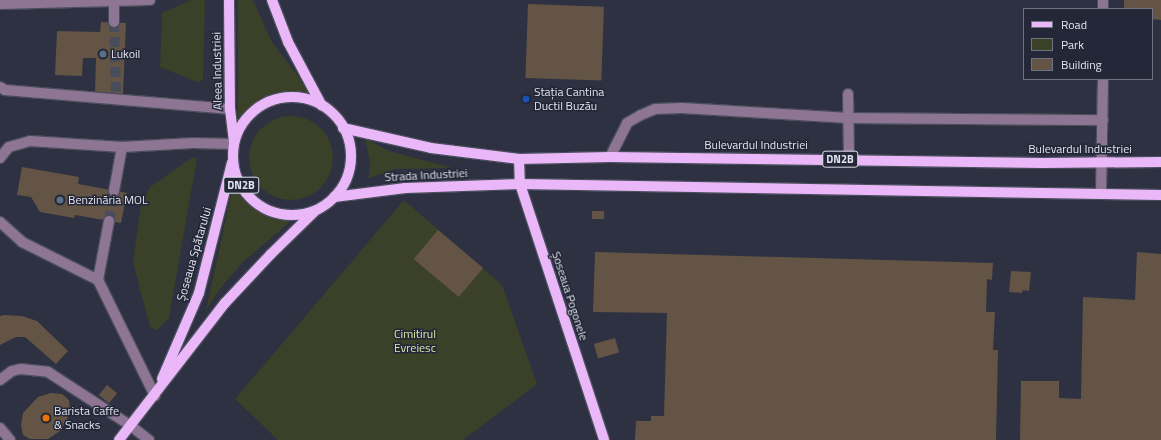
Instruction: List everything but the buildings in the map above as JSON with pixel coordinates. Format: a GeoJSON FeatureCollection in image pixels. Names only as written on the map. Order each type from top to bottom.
{"type":"FeatureCollection","features":[{"type":"Feature","properties":{"kind":"main road","name":"Aleea Industriei"},"geometry":{"type":"LineString","coordinates":[[229,0],[230,109],[234,143]]}},
{"type":"Feature","properties":{"kind":"main road"},"geometry":{"type":"LineString","coordinates":[[272,0],[288,42],[322,106]]}},
{"type":"Feature","properties":{"kind":"main road","name":"Șoseaua Spătarului"},"geometry":{"type":"LineString","coordinates":[[119,440],[155,396],[225,303],[271,254],[315,211],[334,198],[345,182],[351,164],[350,145],[343,128],[334,116],[322,106],[305,99],[286,98],[268,102],[252,112],[241,127],[234,143],[232,162],[199,293],[155,396]]}},
{"type":"Feature","properties":{"kind":"main road","name":"Strada Industriei"},"geometry":{"type":"LineString","coordinates":[[343,128],[430,148],[519,159]]}},
{"type":"Feature","properties":{"kind":"main road","name":"Bulevardul Industriei"},"geometry":{"type":"LineString","coordinates":[[519,159],[610,157],[849,159],[1042,163],[1102,161],[1161,162]]}},
{"type":"Feature","properties":{"kind":"main road","name":"Șoseaua Pogonele"},"geometry":{"type":"LineString","coordinates":[[519,159],[520,184],[604,440]]}},
{"type":"Feature","properties":{"kind":"main road","name":"Șoseaua Spătarului"},"geometry":{"type":"LineString","coordinates":[[232,162],[238,180],[247,195],[262,207],[279,214],[297,215],[315,211]]}},
{"type":"Feature","properties":{"kind":"main road","name":"Strada Industriei"},"geometry":{"type":"LineString","coordinates":[[334,198],[405,188],[520,184]]}},
{"type":"Feature","properties":{"kind":"main road","name":"DN2B"},"geometry":{"type":"LineString","coordinates":[[520,184],[1161,195]]}},
{"type":"Feature","properties":{"kind":"street"},"geometry":{"type":"LineString","coordinates":[[0,4],[150,0]]}},
{"type":"Feature","properties":{"kind":"street"},"geometry":{"type":"LineString","coordinates":[[114,1],[114,22]]}},
{"type":"Feature","properties":{"kind":"street"},"geometry":{"type":"LineString","coordinates":[[1101,193],[1103,80]]}},
{"type":"Feature","properties":{"kind":"street"},"geometry":{"type":"LineString","coordinates":[[0,87],[5,90],[116,96],[230,109]]}},
{"type":"Feature","properties":{"kind":"street"},"geometry":{"type":"LineString","coordinates":[[848,94],[849,159]]}},
{"type":"Feature","properties":{"kind":"street"},"geometry":{"type":"LineString","coordinates":[[610,157],[627,123],[655,109],[682,108],[849,118],[1103,120]]}},
{"type":"Feature","properties":{"kind":"street"},"geometry":{"type":"LineString","coordinates":[[0,158],[9,147],[30,141],[122,147],[193,143],[234,143]]}},
{"type":"Feature","properties":{"kind":"street"},"geometry":{"type":"LineString","coordinates":[[114,191],[122,147]]}},
{"type":"Feature","properties":{"kind":"street"},"geometry":{"type":"LineString","coordinates":[[109,221],[98,280],[155,396]]}},
{"type":"Feature","properties":{"kind":"street"},"geometry":{"type":"LineString","coordinates":[[0,222],[22,242],[98,280]]}},
{"type":"Feature","properties":{"kind":"street"},"geometry":{"type":"LineString","coordinates":[[0,380],[12,371],[21,369],[48,372],[131,426],[149,440]]}},
{"type":"Feature","properties":{"kind":"street"},"geometry":{"type":"LineString","coordinates":[[0,428],[10,440]]}},
{"type":"Feature","properties":{"kind":"green space"},"geometry":{"type":"Polygon","coordinates":[[[191,0],[205,0],[203,80],[197,82],[160,67],[162,13],[191,0]]]}},
{"type":"Feature","properties":{"kind":"green space"},"geometry":{"type":"Polygon","coordinates":[[[238,0],[253,0],[272,42],[311,93],[281,95],[258,101],[249,107],[238,119],[238,0]]]}},
{"type":"Feature","properties":{"kind":"green space"},"geometry":{"type":"Polygon","coordinates":[[[291,116],[299,117],[314,123],[326,135],[332,150],[332,166],[326,181],[314,193],[299,199],[291,200],[283,199],[268,193],[256,181],[250,166],[249,158],[250,150],[256,135],[268,123],[283,117],[291,116]]]}},
{"type":"Feature","properties":{"kind":"green space"},"geometry":{"type":"Polygon","coordinates":[[[365,138],[389,151],[453,168],[395,169],[366,179],[369,176],[370,162],[365,138]]]}},
{"type":"Feature","properties":{"kind":"green space"},"geometry":{"type":"Polygon","coordinates":[[[193,157],[197,158],[169,318],[157,330],[150,327],[133,262],[141,205],[150,187],[193,157]]]}},
{"type":"Feature","properties":{"kind":"green space"},"geometry":{"type":"Polygon","coordinates":[[[233,186],[242,198],[259,212],[281,220],[293,219],[242,263],[220,289],[206,310],[233,186]]]}},
{"type":"Feature","properties":{"kind":"green space","name":"Cimitirul Evreiesc"},"geometry":{"type":"Polygon","coordinates":[[[404,200],[502,285],[537,384],[463,440],[278,440],[235,399],[404,200]]]}},
{"type":"Feature","properties":{"kind":"tunnel"},"geometry":{"type":"LineString","coordinates":[[114,22],[116,93]]}},
{"type":"Feature","properties":{"kind":"tunnel"},"geometry":{"type":"LineString","coordinates":[[109,221],[114,191]]}},
{"type":"Feature","properties":{"kind":"place","name":"Lukoil"},"geometry":{"type":"Point","coordinates":[103,54]}},
{"type":"Feature","properties":{"kind":"place","name":"Stația Cantina Ductil Buzău"},"geometry":{"type":"Point","coordinates":[526,99]}},
{"type":"Feature","properties":{"kind":"place","name":"Benzinăria MOL"},"geometry":{"type":"Point","coordinates":[60,200]}},
{"type":"Feature","properties":{"kind":"place","name":"Barista Caffe & Snacks"},"geometry":{"type":"Point","coordinates":[46,418]}}]}
